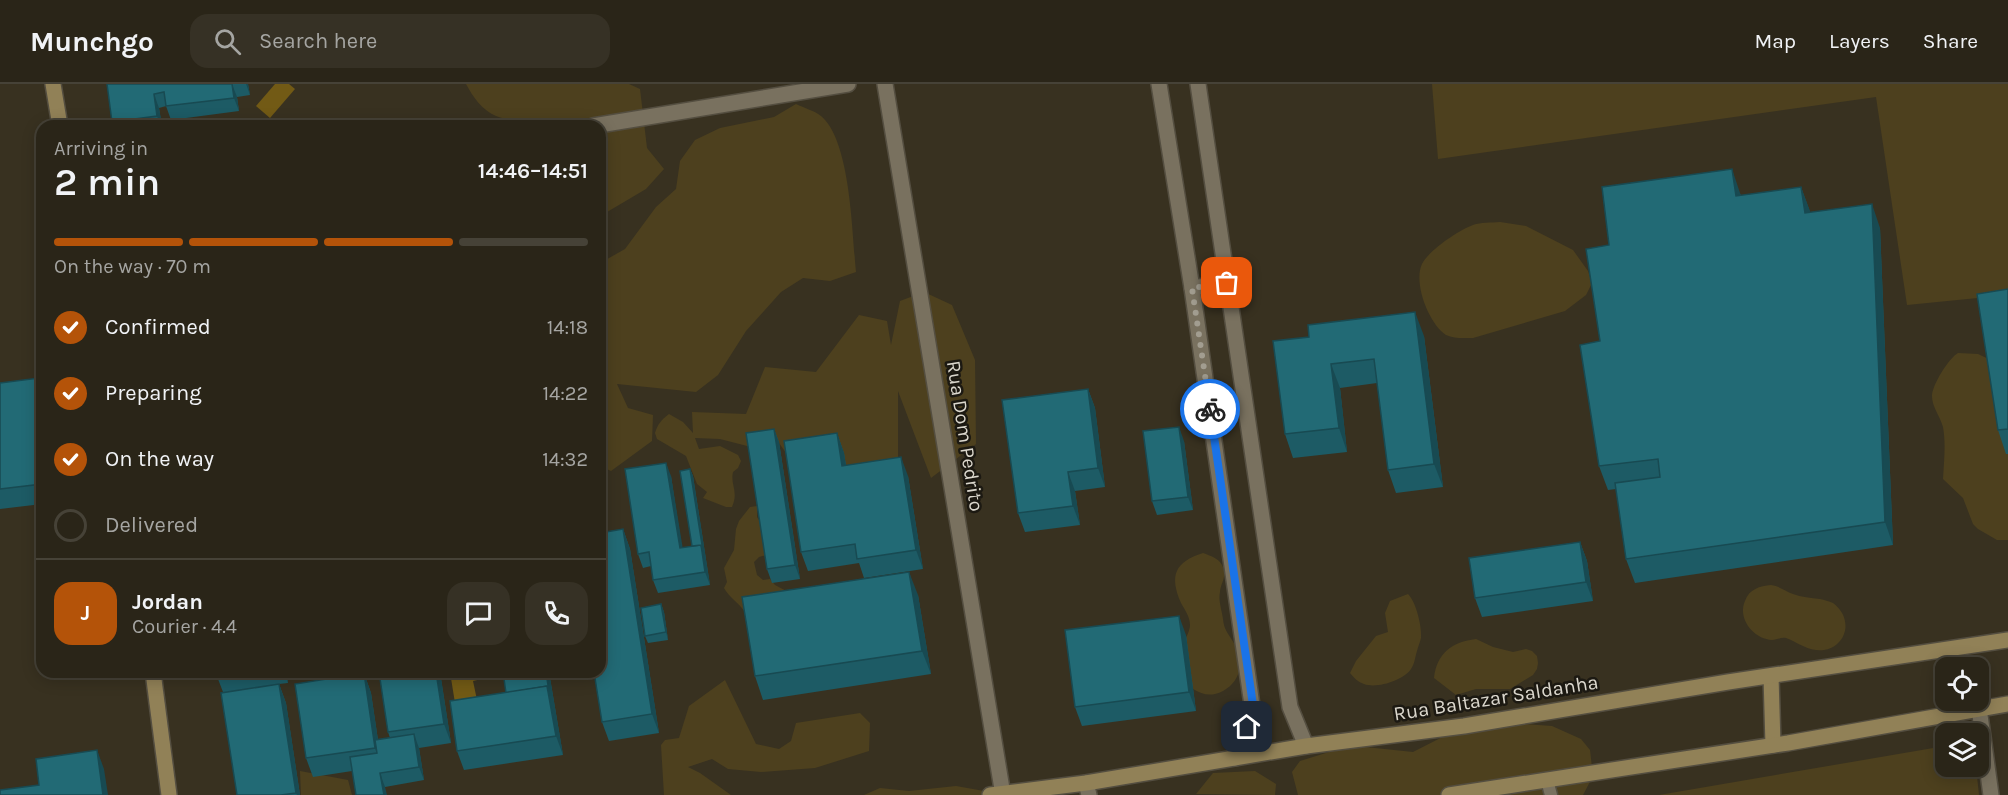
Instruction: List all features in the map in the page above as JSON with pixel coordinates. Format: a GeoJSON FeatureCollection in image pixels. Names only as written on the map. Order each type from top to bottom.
{"type":"FeatureCollection","features":[{"type":"Feature","properties":{"kind":"main road"},"geometry":{"type":"LineString","coordinates":[[53,84],[59,120]]}},
{"type":"Feature","properties":{"kind":"main road","name":"Rua Baltazar Saldanha"},"geometry":{"type":"LineString","coordinates":[[999,794],[1088,789],[1235,758],[1306,746],[1464,726],[2008,640]]}},
{"type":"Feature","properties":{"kind":"main road"},"geometry":{"type":"LineString","coordinates":[[1771,676],[1773,746]]}},
{"type":"Feature","properties":{"kind":"main road"},"geometry":{"type":"LineString","coordinates":[[154,678],[169,795]]}},
{"type":"Feature","properties":{"kind":"main road"},"geometry":{"type":"LineString","coordinates":[[1989,707],[2008,704]]}},
{"type":"Feature","properties":{"kind":"main road"},"geometry":{"type":"LineString","coordinates":[[1449,795],[1549,787],[1963,711]]}},
{"type":"Feature","properties":{"kind":"street"},"geometry":{"type":"LineString","coordinates":[[606,124],[848,84]]}},
{"type":"Feature","properties":{"kind":"street","name":"Rua Dom Pedrito"},"geometry":{"type":"LineString","coordinates":[[885,84],[999,794]]}},
{"type":"Feature","properties":{"kind":"street"},"geometry":{"type":"LineString","coordinates":[[1159,84],[1192,288],[1254,712],[1235,758]]}},
{"type":"Feature","properties":{"kind":"street"},"geometry":{"type":"LineString","coordinates":[[1198,84],[1290,707],[1306,746]]}},
{"type":"Feature","properties":{"kind":"street"},"geometry":{"type":"LineString","coordinates":[[1192,288],[1227,283]]}},
{"type":"Feature","properties":{"kind":"street"},"geometry":{"type":"LineString","coordinates":[[1979,711],[1991,795]]}},
{"type":"Feature","properties":{"kind":"shaded area"},"geometry":{"type":"Polygon","coordinates":[[[275,84],[289,84],[295,89],[270,118],[256,106],[275,84]]]}},
{"type":"Feature","properties":{"kind":"shaded area"},"geometry":{"type":"Polygon","coordinates":[[[466,84],[629,84],[640,89],[647,148],[664,169],[646,189],[606,213],[606,120],[510,120],[486,110],[466,84]]]}},
{"type":"Feature","properties":{"kind":"shaded area"},"geometry":{"type":"Polygon","coordinates":[[[1432,84],[2008,84],[2008,295],[1907,305],[1876,97],[1438,159],[1432,84]]]}},
{"type":"Feature","properties":{"kind":"shaded area"},"geometry":{"type":"Polygon","coordinates":[[[796,104],[821,116],[831,128],[839,146],[848,189],[856,272],[830,281],[803,278],[781,292],[746,331],[718,375],[696,392],[617,384],[628,408],[653,415],[652,441],[611,471],[606,469],[606,260],[625,249],[656,207],[676,189],[680,161],[695,140],[720,128],[774,117],[796,104]]]}},
{"type":"Feature","properties":{"kind":"shaded area"},"geometry":{"type":"Polygon","coordinates":[[[1500,222],[1526,226],[1573,250],[1588,271],[1592,283],[1586,295],[1565,311],[1473,338],[1456,338],[1446,335],[1434,322],[1424,303],[1420,282],[1422,264],[1437,247],[1460,231],[1476,224],[1500,222]]]}},
{"type":"Feature","properties":{"kind":"shaded area"},"geometry":{"type":"Polygon","coordinates":[[[924,292],[952,305],[975,360],[976,444],[931,478],[898,391],[898,470],[791,460],[779,443],[751,447],[720,439],[695,438],[699,449],[720,446],[738,455],[741,461],[733,472],[735,497],[732,507],[703,498],[707,492],[697,484],[686,456],[657,439],[655,433],[657,427],[669,414],[683,422],[693,433],[692,412],[746,414],[765,367],[816,372],[859,315],[887,321],[891,345],[900,301],[924,292]]]}},
{"type":"Feature","properties":{"kind":"shaded area"},"geometry":{"type":"Polygon","coordinates":[[[1958,353],[1978,354],[1995,362],[2008,452],[2008,540],[1997,540],[1978,529],[1973,524],[1963,498],[1943,479],[1944,433],[1932,396],[1942,372],[1958,353]]]}},
{"type":"Feature","properties":{"kind":"shaded area"},"geometry":{"type":"Polygon","coordinates":[[[757,506],[757,517],[765,529],[766,555],[754,562],[757,575],[763,580],[770,579],[775,585],[792,594],[745,612],[724,588],[727,582],[724,568],[734,550],[739,521],[750,507],[757,506]]]}},
{"type":"Feature","properties":{"kind":"shaded area"},"geometry":{"type":"Polygon","coordinates":[[[1203,553],[1216,559],[1224,569],[1220,606],[1225,628],[1236,647],[1240,662],[1235,681],[1223,691],[1211,695],[1193,689],[1181,647],[1189,631],[1190,622],[1175,585],[1175,577],[1181,565],[1203,553]]]}},
{"type":"Feature","properties":{"kind":"shaded area"},"geometry":{"type":"Polygon","coordinates":[[[1771,585],[1796,595],[1833,603],[1845,621],[1842,639],[1826,649],[1815,650],[1786,638],[1765,639],[1753,632],[1743,615],[1745,601],[1755,589],[1771,585]]]}},
{"type":"Feature","properties":{"kind":"shaded area"},"geometry":{"type":"Polygon","coordinates":[[[1408,594],[1416,608],[1421,633],[1412,667],[1403,677],[1390,682],[1369,685],[1360,682],[1350,673],[1356,661],[1376,636],[1388,632],[1385,613],[1390,601],[1408,594]]]}},
{"type":"Feature","properties":{"kind":"shaded area"},"geometry":{"type":"Polygon","coordinates":[[[1476,639],[1493,647],[1513,652],[1526,649],[1532,651],[1537,656],[1537,669],[1533,675],[1510,689],[1476,689],[1456,695],[1434,678],[1438,662],[1442,655],[1453,646],[1476,639]]]}},
{"type":"Feature","properties":{"kind":"shaded area"},"geometry":{"type":"Polygon","coordinates":[[[451,678],[486,678],[473,681],[477,700],[455,703],[451,678]]]}},
{"type":"Feature","properties":{"kind":"shaded area"},"geometry":{"type":"Polygon","coordinates":[[[725,680],[756,744],[779,749],[791,741],[796,723],[860,713],[870,723],[869,751],[815,768],[761,772],[728,769],[712,759],[688,767],[731,795],[664,795],[661,745],[665,740],[679,738],[689,706],[725,680]]]}},
{"type":"Feature","properties":{"kind":"shaded area"},"geometry":{"type":"Polygon","coordinates":[[[1510,723],[1552,726],[1581,739],[1590,750],[1593,776],[1583,795],[1298,795],[1292,772],[1300,761],[1356,746],[1413,752],[1464,726],[1510,723]]]}},
{"type":"Feature","properties":{"kind":"shaded area"},"geometry":{"type":"Polygon","coordinates":[[[1935,748],[1935,777],[1977,777],[1979,795],[1659,795],[1935,748]]]}},
{"type":"Feature","properties":{"kind":"shaded area"},"geometry":{"type":"Polygon","coordinates":[[[300,771],[348,780],[352,795],[301,795],[300,771]]]}},
{"type":"Feature","properties":{"kind":"shaded area"},"geometry":{"type":"Polygon","coordinates":[[[1255,771],[1276,784],[1275,795],[1196,794],[1213,773],[1255,771]]]}},
{"type":"Feature","properties":{"kind":"shaded area"},"geometry":{"type":"Polygon","coordinates":[[[956,786],[984,791],[990,795],[864,795],[880,788],[909,791],[956,786]]]}},
{"type":"Feature","properties":{"kind":"building"},"geometry":{"type":"Polygon","coordinates":[[[107,84],[232,84],[234,98],[166,106],[164,92],[154,94],[157,116],[112,120],[107,84]]]}},
{"type":"Feature","properties":{"kind":"building"},"geometry":{"type":"Polygon","coordinates":[[[1732,169],[1736,196],[1801,187],[1805,213],[1872,204],[1885,522],[1626,559],[1615,483],[1660,477],[1658,459],[1599,466],[1580,345],[1600,341],[1586,249],[1609,245],[1602,187],[1732,169]]]}},
{"type":"Feature","properties":{"kind":"building"},"geometry":{"type":"Polygon","coordinates":[[[2008,289],[2008,429],[1998,430],[1977,294],[2008,289]]]}},
{"type":"Feature","properties":{"kind":"building"},"geometry":{"type":"Polygon","coordinates":[[[1415,312],[1434,464],[1388,470],[1374,359],[1331,364],[1339,428],[1285,434],[1273,341],[1309,337],[1308,325],[1415,312]]]}},
{"type":"Feature","properties":{"kind":"building"},"geometry":{"type":"Polygon","coordinates":[[[36,378],[36,485],[0,489],[0,383],[36,378]]]}},
{"type":"Feature","properties":{"kind":"building"},"geometry":{"type":"Polygon","coordinates":[[[1088,389],[1098,468],[1068,472],[1073,506],[1018,513],[1002,400],[1088,389]]]}},
{"type":"Feature","properties":{"kind":"building"},"geometry":{"type":"Polygon","coordinates":[[[1179,427],[1188,497],[1152,501],[1143,431],[1179,427]]]}},
{"type":"Feature","properties":{"kind":"building"},"geometry":{"type":"Polygon","coordinates":[[[774,429],[795,565],[767,569],[746,433],[774,429]]]}},
{"type":"Feature","properties":{"kind":"building"},"geometry":{"type":"Polygon","coordinates":[[[837,433],[842,466],[901,457],[916,550],[857,559],[855,544],[801,552],[784,441],[837,433]]]}},
{"type":"Feature","properties":{"kind":"building"},"geometry":{"type":"Polygon","coordinates":[[[666,463],[680,548],[701,545],[705,572],[653,580],[649,552],[638,554],[625,469],[666,463]]]}},
{"type":"Feature","properties":{"kind":"building"},"geometry":{"type":"Polygon","coordinates":[[[690,469],[703,551],[701,545],[692,546],[680,471],[690,469]]]}},
{"type":"Feature","properties":{"kind":"building"},"geometry":{"type":"Polygon","coordinates":[[[623,529],[652,714],[602,722],[595,678],[606,678],[606,532],[623,529]]]}},
{"type":"Feature","properties":{"kind":"building"},"geometry":{"type":"Polygon","coordinates":[[[1580,542],[1586,582],[1475,598],[1469,558],[1580,542]]]}},
{"type":"Feature","properties":{"kind":"building"},"geometry":{"type":"Polygon","coordinates":[[[909,572],[922,651],[755,676],[742,597],[909,572]]]}},
{"type":"Feature","properties":{"kind":"building"},"geometry":{"type":"Polygon","coordinates":[[[661,604],[666,632],[645,636],[641,608],[661,604]]]}},
{"type":"Feature","properties":{"kind":"building"},"geometry":{"type":"Polygon","coordinates":[[[1179,616],[1189,692],[1075,707],[1065,630],[1179,616]]]}},
{"type":"Feature","properties":{"kind":"building"},"geometry":{"type":"Polygon","coordinates":[[[333,678],[365,678],[375,748],[306,758],[295,684],[333,678]]]}},
{"type":"Feature","properties":{"kind":"building"},"geometry":{"type":"Polygon","coordinates":[[[380,678],[437,678],[444,724],[388,732],[380,678]]]}},
{"type":"Feature","properties":{"kind":"building"},"geometry":{"type":"Polygon","coordinates":[[[504,678],[547,678],[549,692],[547,686],[506,693],[504,678]]]}},
{"type":"Feature","properties":{"kind":"building"},"geometry":{"type":"Polygon","coordinates":[[[279,684],[296,793],[237,795],[221,693],[279,684]]]}},
{"type":"Feature","properties":{"kind":"building"},"geometry":{"type":"Polygon","coordinates":[[[547,686],[556,736],[457,751],[450,701],[547,686]]]}},
{"type":"Feature","properties":{"kind":"building"},"geometry":{"type":"Polygon","coordinates":[[[414,734],[419,767],[380,773],[384,795],[356,795],[350,757],[377,753],[375,740],[414,734]]]}},
{"type":"Feature","properties":{"kind":"building"},"geometry":{"type":"Polygon","coordinates":[[[97,750],[103,795],[0,795],[0,790],[39,785],[36,759],[97,750]]]}},
{"type":"Feature","properties":{"kind":"way so far"},"geometry":{"type":"LineString","coordinates":[[1210,409],[1192,288],[1227,283]]}},
{"type":"Feature","properties":{"kind":"route"},"geometry":{"type":"LineString","coordinates":[[1210,409],[1254,712],[1247,727]]}}]}
